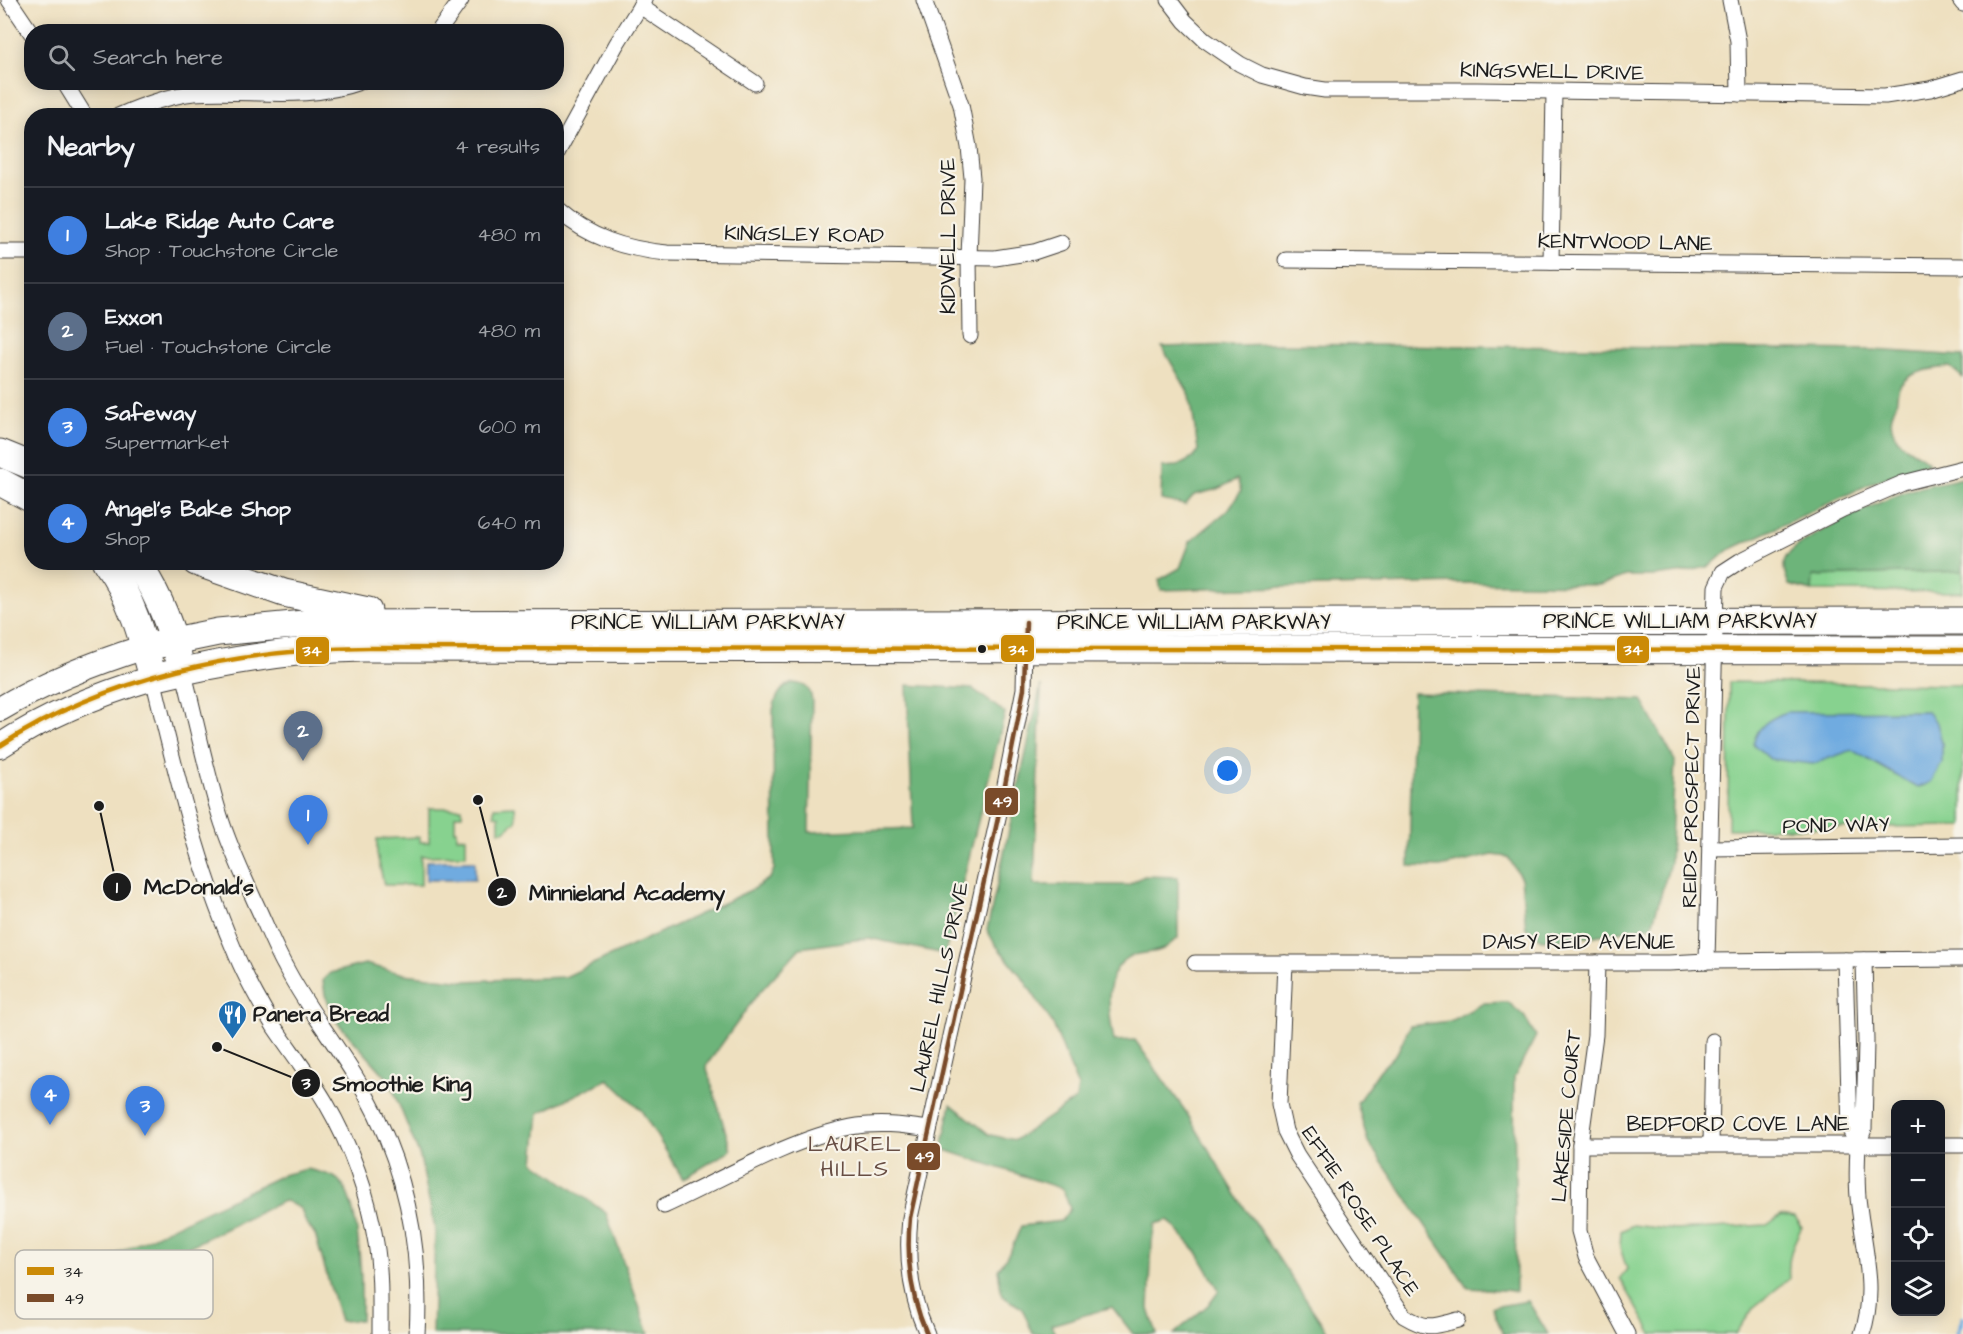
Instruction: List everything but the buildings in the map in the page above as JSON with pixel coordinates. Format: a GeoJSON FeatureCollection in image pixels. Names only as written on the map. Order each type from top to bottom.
{"type":"FeatureCollection","features":[{"type":"Feature","properties":{"kind":"highway"},"geometry":{"type":"LineString","coordinates":[[0,453],[24,463]]}},
{"type":"Feature","properties":{"kind":"highway"},"geometry":{"type":"LineString","coordinates":[[0,482],[24,495]]}},
{"type":"Feature","properties":{"kind":"highway"},"geometry":{"type":"LineString","coordinates":[[111,570],[132,605],[153,678]]}},
{"type":"Feature","properties":{"kind":"highway"},"geometry":{"type":"LineString","coordinates":[[141,570],[153,588],[174,640],[183,670]]}},
{"type":"Feature","properties":{"kind":"highway"},"geometry":{"type":"LineString","coordinates":[[217,570],[256,585],[312,601],[368,612],[458,623]]}},
{"type":"Feature","properties":{"kind":"highway","name":"PRINCE WILLIAM PARKWAY"},"geometry":{"type":"LineString","coordinates":[[145,647],[218,632],[275,625],[1963,621]]}},
{"type":"Feature","properties":{"kind":"highway","name":"PRINCE WILLIAM PARKWAY"},"geometry":{"type":"LineString","coordinates":[[153,678],[268,654],[350,648],[1963,650]]}},
{"type":"Feature","properties":{"kind":"main road"},"geometry":{"type":"LineString","coordinates":[[0,709],[61,677],[145,647]]}},
{"type":"Feature","properties":{"kind":"main road"},"geometry":{"type":"LineString","coordinates":[[0,746],[47,718],[93,698],[153,678]]}},
{"type":"Feature","properties":{"kind":"street"},"geometry":{"type":"LineString","coordinates":[[9,0],[25,24]]}},
{"type":"Feature","properties":{"kind":"street"},"geometry":{"type":"LineString","coordinates":[[444,24],[461,0]]}},
{"type":"Feature","properties":{"kind":"street","name":"KIDWELL DRIVE"},"geometry":{"type":"LineString","coordinates":[[924,0],[960,105],[969,147],[972,178],[969,257],[970,336]]}},
{"type":"Feature","properties":{"kind":"street","name":"KINGSWELL DRIVE"},"geometry":{"type":"LineString","coordinates":[[1168,0],[1205,40],[1240,64],[1262,75],[1324,90],[1885,96],[1930,89],[1963,79]]}},
{"type":"Feature","properties":{"kind":"street"},"geometry":{"type":"LineString","coordinates":[[1730,0],[1738,41],[1739,94]]}},
{"type":"Feature","properties":{"kind":"street"},"geometry":{"type":"LineString","coordinates":[[1960,0],[1963,4]]}},
{"type":"Feature","properties":{"kind":"street"},"geometry":{"type":"LineString","coordinates":[[564,140],[616,45],[642,3],[755,83]]}},
{"type":"Feature","properties":{"kind":"street"},"geometry":{"type":"LineString","coordinates":[[69,90],[80,108]]}},
{"type":"Feature","properties":{"kind":"street"},"geometry":{"type":"LineString","coordinates":[[135,108],[171,96],[195,93],[290,95],[328,90]]}},
{"type":"Feature","properties":{"kind":"street"},"geometry":{"type":"LineString","coordinates":[[1551,262],[1554,92]]}},
{"type":"Feature","properties":{"kind":"street","name":"KINGSLEY ROAD"},"geometry":{"type":"LineString","coordinates":[[564,215],[597,237],[643,251],[667,253],[969,257],[1006,256],[1034,252],[1061,243]]}},
{"type":"Feature","properties":{"kind":"street"},"geometry":{"type":"LineString","coordinates":[[0,252],[24,252]]}},
{"type":"Feature","properties":{"kind":"street","name":"KENTWOOD LANE"},"geometry":{"type":"LineString","coordinates":[[1286,260],[1963,266]]}},
{"type":"Feature","properties":{"kind":"street","name":"REIDS PROSPECT DRIVE"},"geometry":{"type":"LineString","coordinates":[[1707,961],[1717,582],[1724,572],[1740,561],[1843,509],[1893,487],[1963,468]]}},
{"type":"Feature","properties":{"kind":"street","name":"LAUREL HILLS DRIVE"},"geometry":{"type":"LineString","coordinates":[[927,1334],[917,1310],[911,1286],[908,1242],[910,1218],[1003,795],[1024,689],[1026,622]]}},
{"type":"Feature","properties":{"kind":"street"},"geometry":{"type":"LineString","coordinates":[[183,670],[220,817],[237,864],[288,972],[308,1008],[364,1092],[379,1120],[399,1175],[415,1241],[419,1281],[417,1334]]}},
{"type":"Feature","properties":{"kind":"street"},"geometry":{"type":"LineString","coordinates":[[153,678],[196,849],[233,949],[275,1028],[327,1104],[361,1180],[376,1245],[380,1334]]}},
{"type":"Feature","properties":{"kind":"street","name":"POND WAY"},"geometry":{"type":"LineString","coordinates":[[1710,848],[1963,845]]}},
{"type":"Feature","properties":{"kind":"street","name":"DAISY REID AVENUE"},"geometry":{"type":"LineString","coordinates":[[1195,963],[1597,963],[1963,959]]}},
{"type":"Feature","properties":{"kind":"street"},"geometry":{"type":"LineString","coordinates":[[1845,960],[1850,1130],[1858,1145]]}},
{"type":"Feature","properties":{"kind":"street"},"geometry":{"type":"LineString","coordinates":[[1862,1334],[1870,1305],[1870,1287],[1858,1204],[1858,1145],[1864,1129],[1866,1041],[1864,960]]}},
{"type":"Feature","properties":{"kind":"street","name":"EFFIE ROSE PLACE"},"geometry":{"type":"LineString","coordinates":[[1285,963],[1279,1104],[1285,1131],[1297,1155],[1404,1316],[1421,1326],[1437,1326],[1458,1320]]}},
{"type":"Feature","properties":{"kind":"street","name":"LAKESIDE COURT"},"geometry":{"type":"LineString","coordinates":[[1597,963],[1595,1035],[1580,1144],[1579,1231],[1586,1257],[1627,1334]]}},
{"type":"Feature","properties":{"kind":"street"},"geometry":{"type":"LineString","coordinates":[[1711,1144],[1713,1041]]}},
{"type":"Feature","properties":{"kind":"street"},"geometry":{"type":"LineString","coordinates":[[664,1206],[756,1162],[827,1132],[878,1124],[929,1129]]}},
{"type":"Feature","properties":{"kind":"street","name":"BEDFORD COVE LANE"},"geometry":{"type":"LineString","coordinates":[[1580,1144],[1891,1145]]}},
{"type":"Feature","properties":{"kind":"street"},"geometry":{"type":"LineString","coordinates":[[1945,1145],[1963,1145]]}},
{"type":"Feature","properties":{"kind":"green space"},"geometry":{"type":"Polygon","coordinates":[[[1273,344],[1875,350],[1963,356],[1963,378],[1950,367],[1928,370],[1907,379],[1898,390],[1892,417],[1894,433],[1904,446],[1929,463],[1874,482],[1727,551],[1710,566],[1655,576],[1626,576],[1600,585],[1461,583],[1161,590],[1159,580],[1180,568],[1190,542],[1228,510],[1241,491],[1237,479],[1218,489],[1194,495],[1185,505],[1161,500],[1162,467],[1178,466],[1193,458],[1198,450],[1190,395],[1162,347],[1273,344]]]}},
{"type":"Feature","properties":{"kind":"green space"},"geometry":{"type":"Polygon","coordinates":[[[1963,478],[1963,571],[1813,576],[1812,591],[1789,585],[1784,569],[1785,559],[1805,541],[1865,509],[1902,493],[1963,478]]]}},
{"type":"Feature","properties":{"kind":"green space"},"geometry":{"type":"Polygon","coordinates":[[[1963,571],[1963,592],[1812,591],[1812,576],[1963,571]]]}},
{"type":"Feature","properties":{"kind":"green space"},"geometry":{"type":"Polygon","coordinates":[[[1729,682],[1963,685],[1963,826],[1728,829],[1729,682]]]}},
{"type":"Feature","properties":{"kind":"green space"},"geometry":{"type":"Polygon","coordinates":[[[792,683],[806,687],[812,700],[809,832],[913,828],[907,685],[973,689],[1005,713],[945,954],[869,938],[800,948],[757,995],[706,1066],[731,1150],[683,1179],[641,1110],[608,1079],[539,1113],[534,1162],[606,1213],[649,1334],[432,1334],[435,1229],[420,1157],[389,1080],[337,1022],[325,995],[323,980],[330,973],[365,964],[404,974],[465,981],[565,977],[753,889],[770,878],[774,869],[773,710],[779,694],[792,683]]]}},
{"type":"Feature","properties":{"kind":"green space"},"geometry":{"type":"Polygon","coordinates":[[[1041,685],[1034,885],[1128,885],[1144,876],[1178,877],[1178,938],[1159,951],[1131,956],[1121,963],[1111,982],[1109,1006],[1114,1041],[1135,1040],[1186,1112],[1238,1198],[1329,1334],[1174,1334],[1208,1305],[1219,1290],[1197,1252],[1168,1220],[1155,1224],[1152,1241],[1149,1309],[1157,1334],[1133,1334],[1112,1307],[1051,1325],[1055,1334],[1033,1334],[1022,1308],[1002,1296],[998,1270],[1011,1250],[1021,1226],[1061,1221],[1070,1209],[1063,1189],[942,1149],[951,1104],[990,1135],[1015,1140],[1076,1099],[1078,1087],[1053,1024],[987,930],[1041,685]]]}},
{"type":"Feature","properties":{"kind":"green space"},"geometry":{"type":"Polygon","coordinates":[[[1413,693],[1642,700],[1675,761],[1670,863],[1652,926],[1589,937],[1542,940],[1526,928],[1521,878],[1508,857],[1493,855],[1440,867],[1409,866],[1413,693]]]}},
{"type":"Feature","properties":{"kind":"green space"},"geometry":{"type":"Polygon","coordinates":[[[515,806],[516,821],[504,831],[499,831],[499,816],[494,815],[494,807],[515,806]]]}},
{"type":"Feature","properties":{"kind":"green space"},"geometry":{"type":"Polygon","coordinates":[[[429,808],[462,808],[462,815],[455,815],[455,830],[457,830],[457,837],[466,837],[466,855],[421,856],[421,885],[384,885],[377,854],[377,839],[420,837],[420,842],[429,842],[429,808]]]}},
{"type":"Feature","properties":{"kind":"green space"},"geometry":{"type":"Polygon","coordinates":[[[1508,1002],[1524,1016],[1536,1036],[1514,1078],[1516,1291],[1468,1288],[1368,1142],[1357,1103],[1380,1070],[1397,1053],[1410,1026],[1450,1021],[1484,1003],[1508,1002]]]}},
{"type":"Feature","properties":{"kind":"green space"},"geometry":{"type":"Polygon","coordinates":[[[307,1169],[334,1177],[343,1186],[350,1201],[358,1243],[361,1320],[340,1321],[315,1234],[306,1223],[301,1209],[286,1201],[182,1250],[124,1250],[282,1175],[307,1169]]]}},
{"type":"Feature","properties":{"kind":"green space"},"geometry":{"type":"Polygon","coordinates":[[[1781,1215],[1795,1217],[1802,1227],[1791,1252],[1789,1279],[1754,1307],[1736,1334],[1652,1334],[1620,1278],[1627,1269],[1620,1248],[1621,1231],[1633,1225],[1675,1230],[1767,1225],[1781,1215]]]}},
{"type":"Feature","properties":{"kind":"green space"},"geometry":{"type":"Polygon","coordinates":[[[1528,1301],[1548,1334],[1503,1334],[1492,1307],[1528,1301]]]}},
{"type":"Feature","properties":{"kind":"water"},"geometry":{"type":"Polygon","coordinates":[[[1926,711],[1937,723],[1942,743],[1942,763],[1931,782],[1918,788],[1852,750],[1813,764],[1770,759],[1753,744],[1758,732],[1765,724],[1786,712],[1926,711]]]}},
{"type":"Feature","properties":{"kind":"water"},"geometry":{"type":"Polygon","coordinates":[[[426,861],[475,861],[475,880],[426,880],[426,861]]]}},
{"type":"Feature","properties":{"kind":"waterway"},"geometry":{"type":"LineString","coordinates":[[1957,1334],[1963,1318]]}},
{"type":"Feature","properties":{"kind":"transit line","name":"49"},"geometry":{"type":"LineString","coordinates":[[927,1334],[913,1291],[909,1262],[910,1218],[1003,795],[1024,689],[1026,622]]}},
{"type":"Feature","properties":{"kind":"transit line","name":"34"},"geometry":{"type":"LineString","coordinates":[[0,746],[42,721],[131,684],[225,661],[321,650],[369,648],[1963,650]]}},
{"type":"Feature","properties":{"kind":"place","name":"Exxon"},"geometry":{"type":"Point","coordinates":[303,761]}},
{"type":"Feature","properties":{"kind":"place","name":"Minnieland Academy"},"geometry":{"type":"Point","coordinates":[478,800]}},
{"type":"Feature","properties":{"kind":"place","name":"McDonald's"},"geometry":{"type":"Point","coordinates":[99,806]}},
{"type":"Feature","properties":{"kind":"place","name":"Lake Ridge Auto Care"},"geometry":{"type":"Point","coordinates":[308,845]}},
{"type":"Feature","properties":{"kind":"place","name":"Panera Bread"},"geometry":{"type":"Point","coordinates":[232,1040]}},
{"type":"Feature","properties":{"kind":"place","name":"Smoothie King"},"geometry":{"type":"Point","coordinates":[217,1047]}},
{"type":"Feature","properties":{"kind":"place","name":"Angel's Bake Shop"},"geometry":{"type":"Point","coordinates":[50,1125]}},
{"type":"Feature","properties":{"kind":"place","name":"Safeway"},"geometry":{"type":"Point","coordinates":[145,1136]}},
{"type":"Feature","properties":{"kind":"district","name":"LAUREL HILLS"},"geometry":{"type":"Point","coordinates":[855,1156]}}]}
